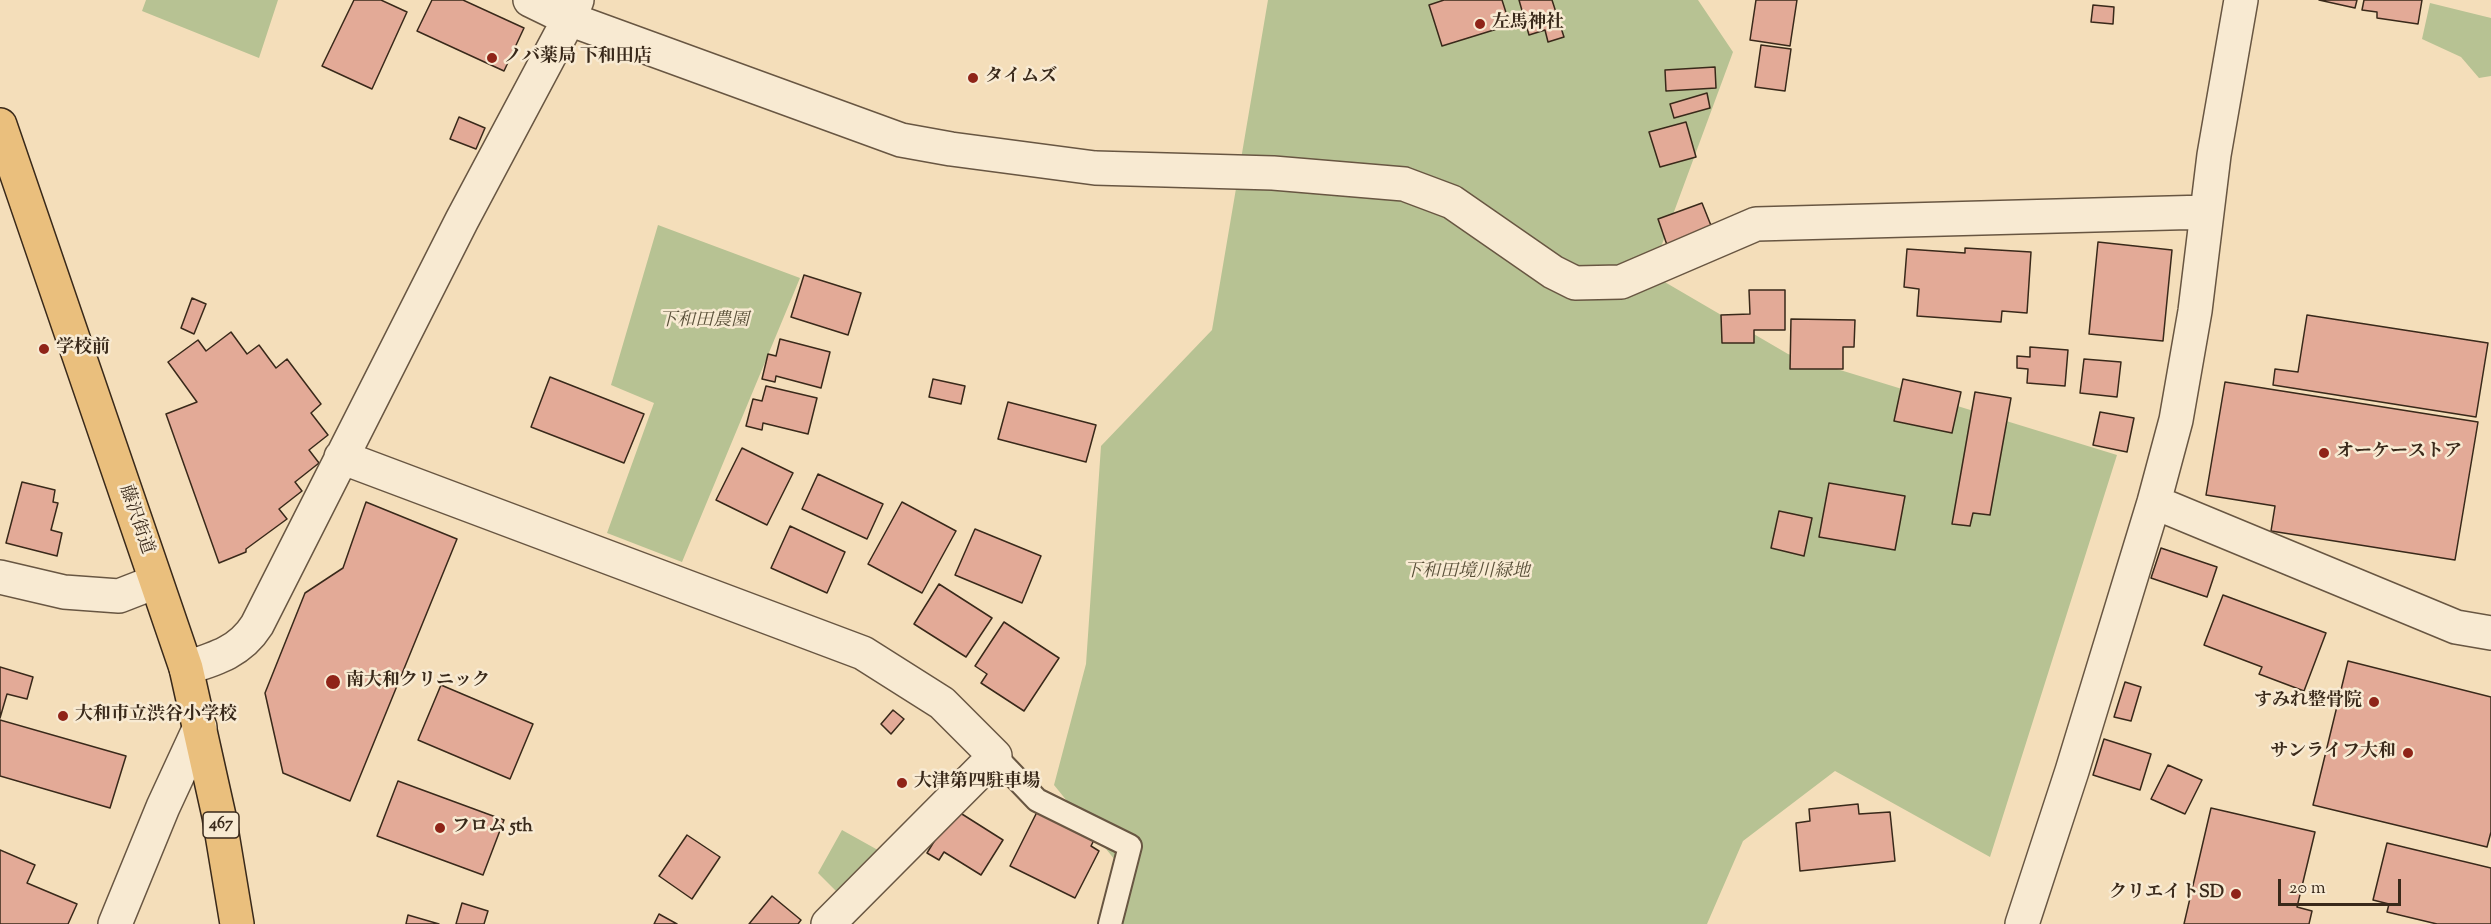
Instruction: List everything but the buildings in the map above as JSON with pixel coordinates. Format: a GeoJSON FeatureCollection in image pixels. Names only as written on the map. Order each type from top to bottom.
{"type":"FeatureCollection","features":[{"type":"Feature","properties":{"kind":"highway","name":"藤沢街道"},"geometry":{"type":"LineString","coordinates":[[0,125],[186,668],[219,816],[237,924]]}},
{"type":"Feature","properties":{"kind":"street"},"geometry":{"type":"LineString","coordinates":[[530,0],[573,10],[901,140],[1095,168],[1273,173],[1404,183],[1452,202],[1553,272],[1575,283],[1621,282],[1756,224],[2207,212]]}},
{"type":"Feature","properties":{"kind":"street"},"geometry":{"type":"LineString","coordinates":[[2022,924],[2072,771],[2154,502],[2176,420],[2195,310],[2214,155],[2241,0]]}},
{"type":"Feature","properties":{"kind":"street"},"geometry":{"type":"LineString","coordinates":[[186,668],[222,657],[250,636],[462,220],[573,10]]}},
{"type":"Feature","properties":{"kind":"street"},"geometry":{"type":"LineString","coordinates":[[342,457],[863,653],[942,703],[995,756],[828,924]]}},
{"type":"Feature","properties":{"kind":"street"},"geometry":{"type":"LineString","coordinates":[[2154,502],[2456,627],[2491,633]]}},
{"type":"Feature","properties":{"kind":"street"},"geometry":{"type":"LineString","coordinates":[[0,577],[64,592],[118,596],[155,582]]}},
{"type":"Feature","properties":{"kind":"street"},"geometry":{"type":"LineString","coordinates":[[116,924],[163,807],[200,727]]}},
{"type":"Feature","properties":{"kind":"lane"},"geometry":{"type":"LineString","coordinates":[[995,756],[1037,800],[1130,846],[1110,924]]}},
{"type":"Feature","properties":{"kind":"green space"},"geometry":{"type":"Polygon","coordinates":[[[146,0],[278,0],[259,58],[142,11],[146,0]]]}},
{"type":"Feature","properties":{"kind":"green space","name":"下和田境川緑地"},"geometry":{"type":"Polygon","coordinates":[[[1268,0],[1698,0],[1733,52],[1651,274],[1788,354],[2117,455],[1990,857],[1835,771],[1743,841],[1707,924],[1106,924],[1115,860],[1054,785],[1086,664],[1101,446],[1212,330],[1268,0]]]}},
{"type":"Feature","properties":{"kind":"green space"},"geometry":{"type":"Polygon","coordinates":[[[2430,3],[2491,18],[2491,76],[2479,78],[2461,57],[2422,39],[2430,3]]]}},
{"type":"Feature","properties":{"kind":"green space","name":"下和田農園"},"geometry":{"type":"Polygon","coordinates":[[[658,225],[800,278],[682,562],[607,533],[654,403],[611,385],[658,225]]]}},
{"type":"Feature","properties":{"kind":"green space"},"geometry":{"type":"Polygon","coordinates":[[[842,830],[885,854],[843,898],[818,873],[842,830]]]}},
{"type":"Feature","properties":{"kind":"place","name":"左馬神社"},"geometry":{"type":"Point","coordinates":[1480,24]}},
{"type":"Feature","properties":{"kind":"place","name":"ノバ薬局 下和田店"},"geometry":{"type":"Point","coordinates":[492,58]}},
{"type":"Feature","properties":{"kind":"place","name":"タイムズ"},"geometry":{"type":"Point","coordinates":[973,78]}},
{"type":"Feature","properties":{"kind":"place","name":"学校前"},"geometry":{"type":"Point","coordinates":[44,349]}},
{"type":"Feature","properties":{"kind":"place","name":"オーケーストア"},"geometry":{"type":"Point","coordinates":[2324,453]}},
{"type":"Feature","properties":{"kind":"place","name":"南大和クリニック"},"geometry":{"type":"Point","coordinates":[333,682]}},
{"type":"Feature","properties":{"kind":"place","name":"すみれ整骨院"},"geometry":{"type":"Point","coordinates":[2374,702]}},
{"type":"Feature","properties":{"kind":"place","name":"大和市立渋谷小学校"},"geometry":{"type":"Point","coordinates":[63,716]}},
{"type":"Feature","properties":{"kind":"place","name":"サンライフ大和"},"geometry":{"type":"Point","coordinates":[2408,753]}},
{"type":"Feature","properties":{"kind":"place","name":"大津第四駐車場"},"geometry":{"type":"Point","coordinates":[902,783]}},
{"type":"Feature","properties":{"kind":"place","name":"フロム 5th"},"geometry":{"type":"Point","coordinates":[440,828]}},
{"type":"Feature","properties":{"kind":"place","name":"クリエイトSD"},"geometry":{"type":"Point","coordinates":[2236,894]}}]}
